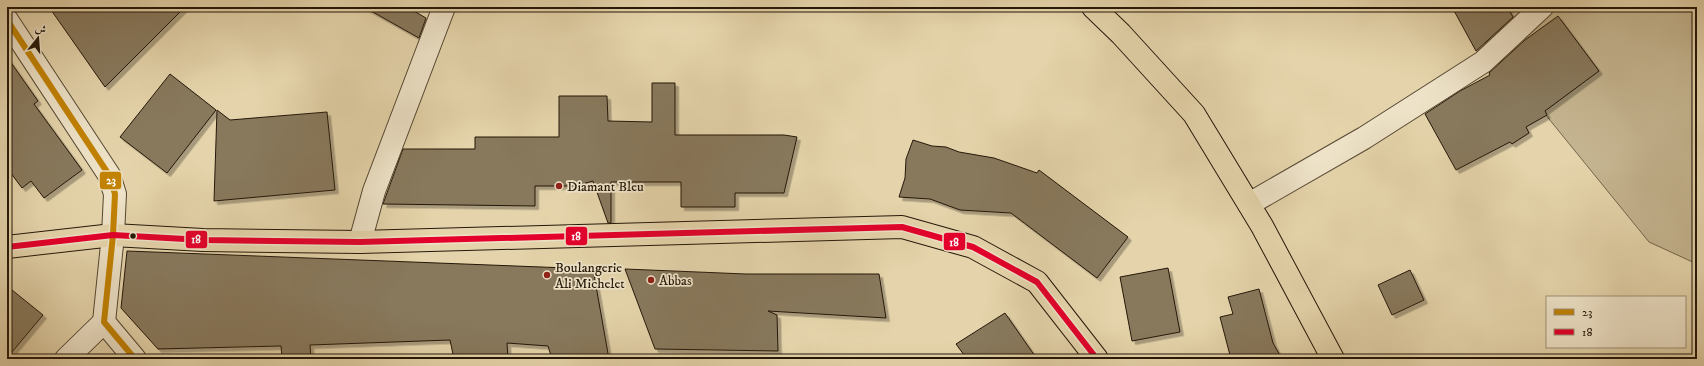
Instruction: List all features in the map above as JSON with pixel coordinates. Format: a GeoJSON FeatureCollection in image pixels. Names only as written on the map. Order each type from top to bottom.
{"type":"FeatureCollection","features":[{"type":"Feature","properties":{"kind":"main road"},"geometry":{"type":"LineString","coordinates":[[1093,7],[1121,34],[1194,114],[1249,204],[1333,359]]}},
{"type":"Feature","properties":{"kind":"main road"},"geometry":{"type":"LineString","coordinates":[[7,247],[113,235],[203,240],[360,242],[902,228],[973,247],[1037,282],[1097,359]]}},
{"type":"Feature","properties":{"kind":"street"},"geometry":{"type":"LineString","coordinates":[[360,242],[374,191],[444,7]]}},
{"type":"Feature","properties":{"kind":"street"},"geometry":{"type":"LineString","coordinates":[[1249,204],[1364,138],[1483,62],[1542,7]]}},
{"type":"Feature","properties":{"kind":"street"},"geometry":{"type":"LineString","coordinates":[[7,20],[109,175],[115,194],[113,235],[104,322],[66,359]]}},
{"type":"Feature","properties":{"kind":"street"},"geometry":{"type":"LineString","coordinates":[[104,322],[135,359]]}},
{"type":"Feature","properties":{"kind":"shaded area"},"geometry":{"type":"Polygon","coordinates":[[[1458,7],[1697,7],[1697,264],[1649,242],[1458,7]]]}},
{"type":"Feature","properties":{"kind":"building"},"geometry":{"type":"Polygon","coordinates":[[[49,7],[185,7],[105,87],[49,7]]]}},
{"type":"Feature","properties":{"kind":"building"},"geometry":{"type":"Polygon","coordinates":[[[364,7],[407,7],[426,18],[419,38],[364,7]]]}},
{"type":"Feature","properties":{"kind":"building"},"geometry":{"type":"Polygon","coordinates":[[[1452,7],[1507,7],[1513,17],[1476,51],[1452,7]]]}},
{"type":"Feature","properties":{"kind":"building"},"geometry":{"type":"Polygon","coordinates":[[[1558,16],[1599,71],[1545,111],[1547,115],[1526,127],[1529,133],[1512,144],[1510,142],[1456,170],[1425,114],[1460,91],[1490,75],[1489,73],[1525,40],[1558,16]]]}},
{"type":"Feature","properties":{"kind":"building"},"geometry":{"type":"Polygon","coordinates":[[[7,57],[38,101],[34,104],[82,170],[44,198],[31,181],[22,188],[7,168],[7,57]]]}},
{"type":"Feature","properties":{"kind":"building"},"geometry":{"type":"Polygon","coordinates":[[[170,74],[216,110],[167,173],[120,137],[170,74]]]}},
{"type":"Feature","properties":{"kind":"building"},"geometry":{"type":"Polygon","coordinates":[[[652,83],[675,83],[675,135],[784,135],[797,137],[784,193],[735,193],[735,207],[681,207],[681,182],[611,182],[611,223],[608,223],[593,181],[575,186],[535,186],[535,206],[383,204],[403,149],[475,149],[475,137],[559,137],[559,96],[607,96],[608,121],[652,122],[652,83]]]}},
{"type":"Feature","properties":{"kind":"building"},"geometry":{"type":"Polygon","coordinates":[[[217,110],[230,120],[327,112],[335,190],[214,201],[217,110]]]}},
{"type":"Feature","properties":{"kind":"building"},"geometry":{"type":"Polygon","coordinates":[[[913,140],[932,146],[946,147],[959,152],[994,158],[1037,173],[1039,170],[1128,237],[1097,278],[1011,213],[960,210],[930,199],[899,197],[905,178],[906,159],[913,140]]]}},
{"type":"Feature","properties":{"kind":"building"},"geometry":{"type":"Polygon","coordinates":[[[127,251],[593,269],[609,359],[552,359],[548,346],[507,343],[508,359],[454,359],[450,340],[310,345],[311,359],[282,359],[281,346],[158,349],[121,308],[127,251]]]}},
{"type":"Feature","properties":{"kind":"building"},"geometry":{"type":"Polygon","coordinates":[[[1168,268],[1180,332],[1132,341],[1120,277],[1168,268]]]}},
{"type":"Feature","properties":{"kind":"building"},"geometry":{"type":"Polygon","coordinates":[[[625,269],[746,274],[879,274],[886,318],[768,311],[777,315],[778,351],[655,349],[625,269]]]}},
{"type":"Feature","properties":{"kind":"building"},"geometry":{"type":"Polygon","coordinates":[[[1410,270],[1424,300],[1392,315],[1378,285],[1410,270]]]}},
{"type":"Feature","properties":{"kind":"building"},"geometry":{"type":"Polygon","coordinates":[[[7,286],[43,315],[7,358],[7,286]]]}},
{"type":"Feature","properties":{"kind":"building"},"geometry":{"type":"Polygon","coordinates":[[[1259,289],[1273,343],[1282,359],[1231,359],[1220,317],[1233,314],[1228,297],[1259,289]]]}},
{"type":"Feature","properties":{"kind":"building"},"geometry":{"type":"Polygon","coordinates":[[[1005,313],[1037,359],[967,359],[956,344],[1005,313]]]}},
{"type":"Feature","properties":{"kind":"transit line","name":"23"},"geometry":{"type":"LineString","coordinates":[[7,20],[109,175],[115,194],[113,235],[104,322],[135,359]]}},
{"type":"Feature","properties":{"kind":"transit line","name":"18"},"geometry":{"type":"LineString","coordinates":[[7,247],[113,235],[203,240],[360,242],[902,227],[973,247],[1037,282],[1097,359]]}},
{"type":"Feature","properties":{"kind":"place","name":"Diamant Bleu"},"geometry":{"type":"Point","coordinates":[559,186]}},
{"type":"Feature","properties":{"kind":"place","name":"Boulangerie Ali Michelet"},"geometry":{"type":"Point","coordinates":[547,275]}},
{"type":"Feature","properties":{"kind":"place","name":"Abbas"},"geometry":{"type":"Point","coordinates":[651,280]}}]}
